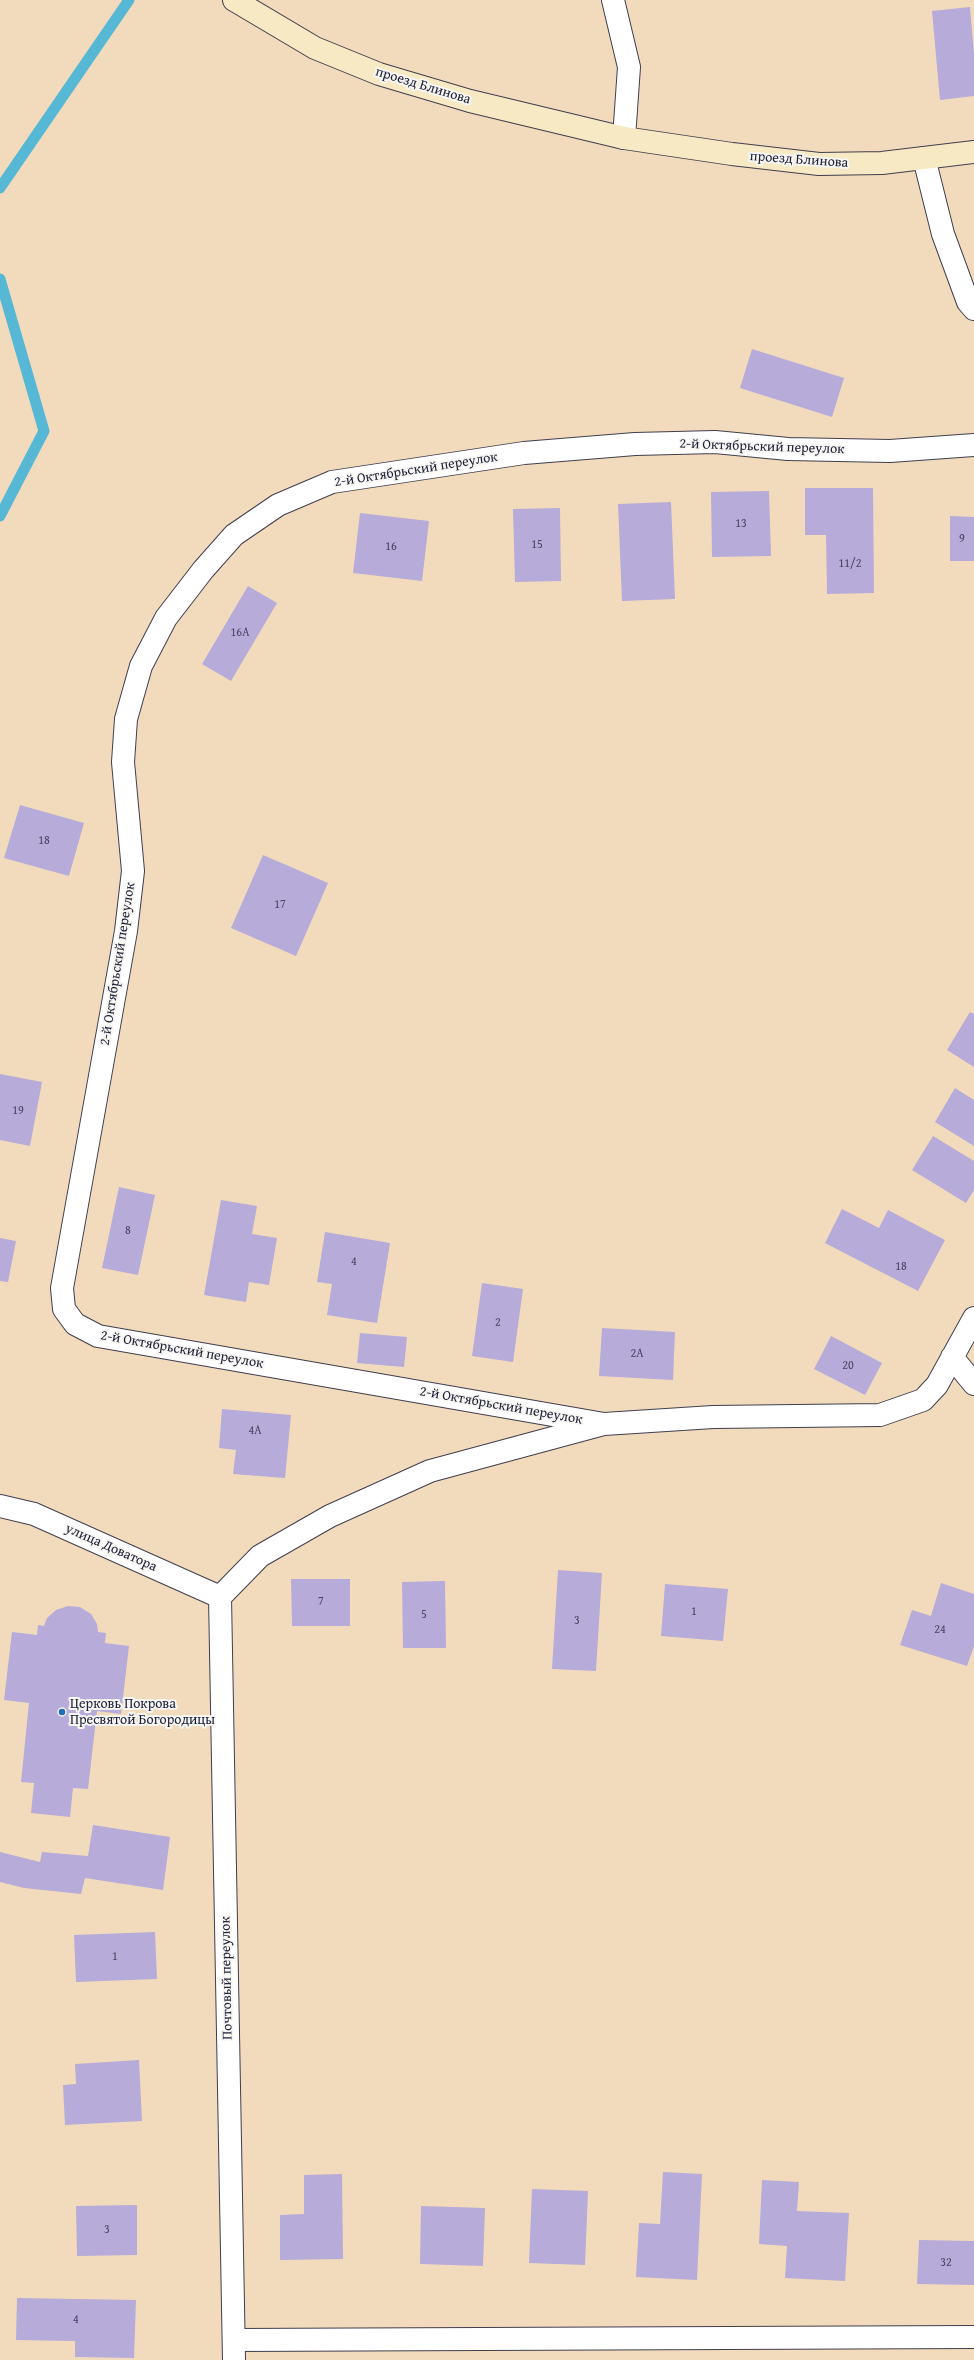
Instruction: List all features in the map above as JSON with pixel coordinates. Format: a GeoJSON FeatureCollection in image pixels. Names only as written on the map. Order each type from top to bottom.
{"type":"FeatureCollection","features":[{"type":"Feature","properties":{"kind":"main road","name":"проезд Блинова"},"geometry":{"type":"LineString","coordinates":[[234,0],[315,48],[379,74],[470,101],[624,138],[732,154],[819,164],[882,163],[974,152]]}},
{"type":"Feature","properties":{"kind":"street"},"geometry":{"type":"LineString","coordinates":[[613,0],[629,67],[624,138]]}},
{"type":"Feature","properties":{"kind":"street"},"geometry":{"type":"LineString","coordinates":[[924,158],[943,234],[968,302],[974,308]]}},
{"type":"Feature","properties":{"kind":"street","name":"2-й Октябрьский переулок"},"geometry":{"type":"LineString","coordinates":[[604,1424],[98,1336],[75,1324],[64,1309],[62,1288],[126,931],[133,871],[123,762],[126,719],[142,666],[166,618],[203,570],[234,535],[278,505],[332,482],[524,452],[635,444],[715,442],[788,448],[890,451],[974,445]]}},
{"type":"Feature","properties":{"kind":"street"},"geometry":{"type":"LineString","coordinates":[[220,1597],[260,1556],[330,1516],[430,1471],[604,1424],[713,1417],[880,1415],[923,1400],[937,1385],[974,1318]]}},
{"type":"Feature","properties":{"kind":"street"},"geometry":{"type":"LineString","coordinates":[[952,1357],[974,1384]]}},
{"type":"Feature","properties":{"kind":"street","name":"улица Доватора"},"geometry":{"type":"LineString","coordinates":[[0,1506],[34,1514],[220,1597]]}},
{"type":"Feature","properties":{"kind":"street","name":"Почтовый переулок"},"geometry":{"type":"LineString","coordinates":[[220,1597],[234,2350]]}},
{"type":"Feature","properties":{"kind":"street"},"geometry":{"type":"LineString","coordinates":[[234,2350],[974,2337]]}},
{"type":"Feature","properties":{"kind":"building"},"geometry":{"type":"Polygon","coordinates":[[[970,7],[974,54],[974,96],[940,100],[932,11],[970,7]]]}},
{"type":"Feature","properties":{"kind":"building"},"geometry":{"type":"Polygon","coordinates":[[[752,349],[844,378],[832,417],[740,388],[752,349]]]}},
{"type":"Feature","properties":{"kind":"building"},"geometry":{"type":"Polygon","coordinates":[[[805,488],[873,488],[874,593],[827,594],[826,535],[805,535],[805,488]]]}},
{"type":"Feature","properties":{"kind":"building"},"geometry":{"type":"Polygon","coordinates":[[[769,491],[771,556],[712,557],[711,492],[769,491]]]}},
{"type":"Feature","properties":{"kind":"building"},"geometry":{"type":"Polygon","coordinates":[[[671,502],[675,599],[622,601],[618,504],[671,502]]]}},
{"type":"Feature","properties":{"kind":"building"},"geometry":{"type":"Polygon","coordinates":[[[560,508],[561,581],[515,582],[513,509],[560,508]]]}},
{"type":"Feature","properties":{"kind":"building"},"geometry":{"type":"Polygon","coordinates":[[[360,513],[429,521],[422,581],[353,573],[360,513]]]}},
{"type":"Feature","properties":{"kind":"building"},"geometry":{"type":"Polygon","coordinates":[[[950,516],[974,517],[974,561],[950,561],[950,516]]]}},
{"type":"Feature","properties":{"kind":"building"},"geometry":{"type":"Polygon","coordinates":[[[248,586],[277,603],[231,681],[202,664],[248,586]]]}},
{"type":"Feature","properties":{"kind":"building"},"geometry":{"type":"Polygon","coordinates":[[[20,805],[84,823],[69,876],[4,858],[20,805]]]}},
{"type":"Feature","properties":{"kind":"building"},"geometry":{"type":"Polygon","coordinates":[[[263,855],[328,883],[296,956],[231,928],[263,855]]]}},
{"type":"Feature","properties":{"kind":"building"},"geometry":{"type":"Polygon","coordinates":[[[970,1012],[974,1014],[974,1067],[947,1050],[970,1012]]]}},
{"type":"Feature","properties":{"kind":"building"},"geometry":{"type":"Polygon","coordinates":[[[0,1074],[42,1082],[30,1146],[0,1140],[0,1074]]]}},
{"type":"Feature","properties":{"kind":"building"},"geometry":{"type":"Polygon","coordinates":[[[955,1088],[974,1100],[974,1146],[935,1122],[955,1088]]]}},
{"type":"Feature","properties":{"kind":"building"},"geometry":{"type":"Polygon","coordinates":[[[933,1136],[974,1161],[974,1190],[966,1203],[912,1170],[933,1136]]]}},
{"type":"Feature","properties":{"kind":"building"},"geometry":{"type":"Polygon","coordinates":[[[119,1187],[155,1195],[138,1275],[102,1268],[119,1187]]]}},
{"type":"Feature","properties":{"kind":"building"},"geometry":{"type":"Polygon","coordinates":[[[221,1200],[257,1206],[252,1234],[277,1238],[269,1285],[249,1282],[246,1302],[204,1295],[221,1200]]]}},
{"type":"Feature","properties":{"kind":"building"},"geometry":{"type":"Polygon","coordinates":[[[842,1209],[879,1228],[888,1210],[945,1240],[918,1291],[825,1243],[842,1209]]]}},
{"type":"Feature","properties":{"kind":"building"},"geometry":{"type":"Polygon","coordinates":[[[325,1232],[390,1243],[377,1323],[327,1315],[332,1284],[317,1282],[325,1232]]]}},
{"type":"Feature","properties":{"kind":"building"},"geometry":{"type":"Polygon","coordinates":[[[0,1238],[16,1241],[8,1282],[0,1281],[0,1238]]]}},
{"type":"Feature","properties":{"kind":"building"},"geometry":{"type":"Polygon","coordinates":[[[482,1283],[523,1289],[513,1362],[472,1356],[482,1283]]]}},
{"type":"Feature","properties":{"kind":"building"},"geometry":{"type":"Polygon","coordinates":[[[602,1328],[675,1332],[673,1380],[599,1376],[602,1328]]]}},
{"type":"Feature","properties":{"kind":"building"},"geometry":{"type":"Polygon","coordinates":[[[360,1333],[407,1337],[404,1367],[357,1363],[360,1333]]]}},
{"type":"Feature","properties":{"kind":"building"},"geometry":{"type":"Polygon","coordinates":[[[831,1336],[882,1363],[865,1395],[814,1369],[831,1336]]]}},
{"type":"Feature","properties":{"kind":"building"},"geometry":{"type":"Polygon","coordinates":[[[222,1409],[291,1415],[285,1478],[233,1474],[236,1450],[219,1448],[222,1409]]]}},
{"type":"Feature","properties":{"kind":"building"},"geometry":{"type":"Polygon","coordinates":[[[558,1570],[602,1573],[596,1671],[552,1669],[558,1570]]]}},
{"type":"Feature","properties":{"kind":"building"},"geometry":{"type":"Polygon","coordinates":[[[291,1579],[350,1579],[350,1626],[292,1626],[291,1579]]]}},
{"type":"Feature","properties":{"kind":"building"},"geometry":{"type":"Polygon","coordinates":[[[445,1581],[446,1648],[403,1648],[402,1582],[445,1581]]]}},
{"type":"Feature","properties":{"kind":"building"},"geometry":{"type":"Polygon","coordinates":[[[941,1583],[974,1594],[974,1646],[967,1666],[900,1645],[912,1610],[931,1616],[941,1583]]]}},
{"type":"Feature","properties":{"kind":"building"},"geometry":{"type":"Polygon","coordinates":[[[665,1584],[728,1589],[723,1641],[661,1636],[665,1584]]]}},
{"type":"Feature","properties":{"kind":"building","name":"Церковь Покрова Пресвятой Богородицы"},"geometry":{"type":"Polygon","coordinates":[[[68,1606],[80,1607],[91,1614],[97,1624],[98,1632],[106,1633],[105,1643],[129,1646],[121,1714],[97,1711],[88,1789],[73,1788],[70,1817],[31,1813],[34,1783],[21,1782],[29,1703],[4,1700],[12,1632],[37,1635],[38,1625],[44,1626],[47,1618],[56,1610],[68,1606]]]}},
{"type":"Feature","properties":{"kind":"building"},"geometry":{"type":"Polygon","coordinates":[[[93,1825],[170,1837],[163,1890],[85,1878],[81,1894],[24,1888],[0,1882],[0,1852],[40,1862],[42,1852],[88,1856],[93,1825]]]}},
{"type":"Feature","properties":{"kind":"building"},"geometry":{"type":"Polygon","coordinates":[[[155,1932],[157,1979],[76,1982],[74,1935],[155,1932]]]}},
{"type":"Feature","properties":{"kind":"building"},"geometry":{"type":"Polygon","coordinates":[[[139,2060],[142,2121],[65,2125],[63,2085],[76,2084],[75,2064],[139,2060]]]}},
{"type":"Feature","properties":{"kind":"building"},"geometry":{"type":"Polygon","coordinates":[[[663,2172],[702,2174],[697,2280],[636,2277],[639,2223],[660,2224],[663,2172]]]}},
{"type":"Feature","properties":{"kind":"building"},"geometry":{"type":"Polygon","coordinates":[[[342,2174],[343,2259],[280,2260],[280,2215],[304,2214],[304,2175],[342,2174]]]}},
{"type":"Feature","properties":{"kind":"building"},"geometry":{"type":"Polygon","coordinates":[[[762,2180],[799,2182],[797,2211],[849,2213],[845,2281],[785,2278],[787,2246],[759,2244],[762,2180]]]}},
{"type":"Feature","properties":{"kind":"building"},"geometry":{"type":"Polygon","coordinates":[[[532,2189],[588,2191],[585,2265],[529,2263],[532,2189]]]}},
{"type":"Feature","properties":{"kind":"building"},"geometry":{"type":"Polygon","coordinates":[[[137,2205],[137,2255],[77,2256],[76,2206],[137,2205]]]}},
{"type":"Feature","properties":{"kind":"building"},"geometry":{"type":"Polygon","coordinates":[[[421,2206],[485,2208],[483,2266],[420,2264],[421,2206]]]}},
{"type":"Feature","properties":{"kind":"building"},"geometry":{"type":"Polygon","coordinates":[[[919,2240],[974,2241],[974,2285],[917,2284],[919,2240]]]}},
{"type":"Feature","properties":{"kind":"building"},"geometry":{"type":"Polygon","coordinates":[[[17,2298],[136,2300],[134,2358],[75,2357],[75,2341],[16,2340],[17,2298]]]}},
{"type":"Feature","properties":{"kind":"waterway"},"geometry":{"type":"LineString","coordinates":[[0,188],[129,0]]}},
{"type":"Feature","properties":{"kind":"waterway"},"geometry":{"type":"LineString","coordinates":[[0,279],[44,431],[0,516]]}},
{"type":"Feature","properties":{"kind":"place","name":"Церковь Покрова Пресвятой Богородицы"},"geometry":{"type":"Point","coordinates":[62,1712]}}]}
